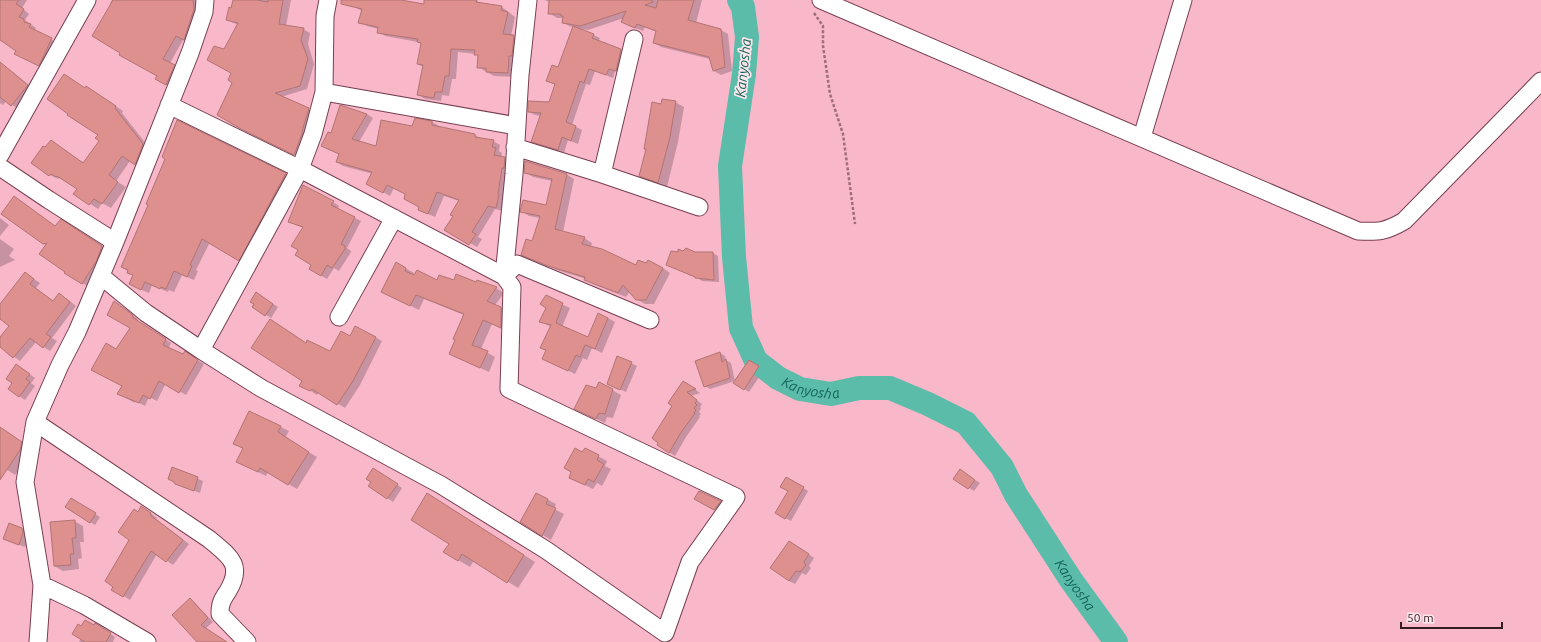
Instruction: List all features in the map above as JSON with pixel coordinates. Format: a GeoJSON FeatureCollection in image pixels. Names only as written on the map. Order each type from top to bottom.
{"type":"FeatureCollection","features":[{"type":"Feature","properties":{"kind":"street"},"geometry":{"type":"LineString","coordinates":[[0,155],[87,0]]}},
{"type":"Feature","properties":{"kind":"street"},"geometry":{"type":"LineString","coordinates":[[38,642],[42,585],[25,482],[35,422],[60,365],[77,332],[115,242],[190,53],[204,12],[205,0]]}},
{"type":"Feature","properties":{"kind":"street"},"geometry":{"type":"LineString","coordinates":[[201,350],[300,169],[313,134],[324,92],[325,16],[328,0]]}},
{"type":"Feature","properties":{"kind":"street"},"geometry":{"type":"LineString","coordinates":[[504,276],[528,0]]}},
{"type":"Feature","properties":{"kind":"street"},"geometry":{"type":"LineString","coordinates":[[1142,137],[1183,0]]}},
{"type":"Feature","properties":{"kind":"street"},"geometry":{"type":"LineString","coordinates":[[816,5],[1142,137],[1358,231],[1389,229],[1404,221],[1541,81]]}},
{"type":"Feature","properties":{"kind":"street"},"geometry":{"type":"LineString","coordinates":[[602,174],[634,39]]}},
{"type":"Feature","properties":{"kind":"street"},"geometry":{"type":"LineString","coordinates":[[324,92],[517,126]]}},
{"type":"Feature","properties":{"kind":"street"},"geometry":{"type":"LineString","coordinates":[[101,276],[146,313],[261,388],[441,485],[546,550],[665,633],[690,562],[736,497],[509,389],[512,287],[504,276],[300,169],[169,105]]}},
{"type":"Feature","properties":{"kind":"street"},"geometry":{"type":"LineString","coordinates":[[516,147],[699,207]]}},
{"type":"Feature","properties":{"kind":"street"},"geometry":{"type":"LineString","coordinates":[[0,167],[115,242]]}},
{"type":"Feature","properties":{"kind":"street"},"geometry":{"type":"LineString","coordinates":[[339,317],[394,218]]}},
{"type":"Feature","properties":{"kind":"street"},"geometry":{"type":"LineString","coordinates":[[504,276],[517,264],[650,320]]}},
{"type":"Feature","properties":{"kind":"street"},"geometry":{"type":"LineString","coordinates":[[35,422],[209,539],[227,554],[235,568],[235,576],[220,604],[220,614],[246,642]]}},
{"type":"Feature","properties":{"kind":"street"},"geometry":{"type":"LineString","coordinates":[[42,585],[84,605],[147,642]]}},
{"type":"Feature","properties":{"kind":"path"},"geometry":{"type":"LineString","coordinates":[[816,5],[823,26],[823,46],[830,94],[843,134],[855,224]]}},
{"type":"Feature","properties":{"kind":"building"},"geometry":{"type":"Polygon","coordinates":[[[0,0],[19,0],[16,4],[24,9],[19,17],[24,19],[24,22],[31,24],[29,27],[52,38],[39,66],[14,54],[16,51],[0,40],[0,0]]]}},
{"type":"Feature","properties":{"kind":"building"},"geometry":{"type":"Polygon","coordinates":[[[113,0],[193,0],[194,9],[184,40],[176,36],[163,59],[175,65],[166,85],[155,79],[157,76],[119,55],[120,53],[92,36],[113,0]]]}},
{"type":"Feature","properties":{"kind":"building"},"geometry":{"type":"Polygon","coordinates":[[[233,0],[257,0],[268,2],[268,0],[283,0],[279,24],[304,28],[301,40],[308,59],[300,86],[275,93],[309,108],[303,131],[294,155],[241,129],[217,115],[232,83],[228,80],[231,73],[207,60],[214,46],[224,49],[238,23],[226,20],[229,7],[231,8],[233,0]]]}},
{"type":"Feature","properties":{"kind":"building"},"geometry":{"type":"Polygon","coordinates":[[[341,0],[401,0],[424,4],[424,0],[477,0],[476,2],[502,6],[501,10],[508,12],[503,34],[514,35],[512,56],[509,56],[508,73],[486,72],[486,68],[477,68],[478,55],[474,55],[475,50],[451,49],[449,76],[445,76],[442,92],[435,92],[434,98],[417,95],[423,65],[417,64],[421,43],[417,42],[418,39],[377,33],[378,27],[358,23],[362,9],[341,4],[341,0]]]}},
{"type":"Feature","properties":{"kind":"building"},"geometry":{"type":"Polygon","coordinates":[[[549,0],[652,0],[653,2],[645,5],[656,8],[658,0],[694,0],[688,20],[721,29],[725,67],[713,71],[709,57],[653,43],[656,31],[637,24],[635,28],[621,22],[626,11],[580,26],[562,23],[563,16],[561,16],[561,14],[548,14],[549,0]]]}},
{"type":"Feature","properties":{"kind":"building"},"geometry":{"type":"Polygon","coordinates":[[[573,26],[594,34],[592,38],[621,49],[616,71],[609,69],[606,75],[589,69],[584,83],[580,81],[566,122],[576,126],[571,141],[562,137],[558,150],[531,142],[541,113],[528,112],[528,101],[549,102],[555,84],[546,81],[552,65],[558,67],[573,26]]]}},
{"type":"Feature","properties":{"kind":"building"},"geometry":{"type":"Polygon","coordinates":[[[0,62],[28,85],[11,106],[0,97],[0,62]]]}},
{"type":"Feature","properties":{"kind":"building"},"geometry":{"type":"Polygon","coordinates":[[[64,74],[85,88],[86,86],[116,106],[115,108],[143,144],[135,165],[122,156],[109,175],[118,182],[102,204],[94,199],[89,205],[73,194],[77,189],[57,176],[56,177],[51,174],[49,176],[31,163],[43,146],[45,147],[51,140],[83,163],[99,141],[95,138],[98,135],[67,115],[68,114],[47,99],[64,74]]]}},
{"type":"Feature","properties":{"kind":"building"},"geometry":{"type":"Polygon","coordinates":[[[662,99],[676,101],[670,137],[658,183],[639,176],[646,149],[644,149],[652,102],[661,104],[662,99]]]}},
{"type":"Feature","properties":{"kind":"building"},"geometry":{"type":"Polygon","coordinates":[[[340,105],[367,114],[352,139],[376,146],[381,120],[412,126],[415,118],[432,121],[432,125],[475,134],[475,137],[494,140],[492,147],[496,148],[494,155],[505,157],[496,208],[488,206],[472,232],[476,234],[469,245],[444,230],[453,216],[450,215],[459,200],[437,192],[428,214],[418,210],[419,207],[404,199],[405,194],[387,185],[383,193],[366,184],[372,172],[336,162],[339,154],[321,146],[328,132],[331,133],[340,105]]]}},
{"type":"Feature","properties":{"kind":"building"},"geometry":{"type":"Polygon","coordinates":[[[177,120],[286,173],[239,261],[202,239],[190,265],[192,266],[187,277],[174,271],[166,289],[161,287],[160,289],[145,282],[141,290],[129,284],[133,275],[127,273],[128,270],[121,267],[148,205],[146,204],[165,159],[162,157],[177,120]]]}},
{"type":"Feature","properties":{"kind":"building"},"geometry":{"type":"Polygon","coordinates":[[[525,161],[567,174],[555,229],[585,237],[582,244],[602,249],[636,265],[638,260],[646,263],[648,260],[663,268],[646,300],[636,300],[623,285],[618,293],[584,280],[585,277],[548,266],[521,255],[526,239],[532,241],[540,216],[520,212],[523,200],[546,205],[552,179],[524,173],[525,161]]]}},
{"type":"Feature","properties":{"kind":"building"},"geometry":{"type":"Polygon","coordinates":[[[303,185],[334,201],[331,205],[355,217],[341,244],[345,246],[345,249],[332,268],[327,265],[321,276],[309,269],[311,265],[295,255],[298,250],[291,246],[303,227],[288,222],[303,185]]]}},
{"type":"Feature","properties":{"kind":"building"},"geometry":{"type":"Polygon","coordinates":[[[14,196],[55,226],[61,219],[102,246],[97,260],[82,284],[64,273],[65,272],[39,254],[47,243],[43,244],[1,214],[14,196]]]}},
{"type":"Feature","properties":{"kind":"building"},"geometry":{"type":"Polygon","coordinates":[[[686,248],[695,252],[713,252],[714,280],[695,278],[666,265],[671,251],[678,252],[678,249],[683,251],[686,248]]]}},
{"type":"Feature","properties":{"kind":"building"},"geometry":{"type":"Polygon","coordinates":[[[396,262],[406,268],[405,271],[414,275],[417,270],[437,280],[439,275],[454,280],[456,274],[476,282],[477,280],[497,287],[487,301],[501,307],[501,328],[483,320],[472,345],[488,351],[480,368],[449,354],[455,340],[453,339],[464,314],[416,295],[410,306],[381,292],[396,262]]]}},
{"type":"Feature","properties":{"kind":"building"},"geometry":{"type":"Polygon","coordinates":[[[25,272],[34,279],[30,284],[53,301],[59,293],[70,302],[46,334],[51,337],[43,348],[30,338],[13,358],[0,347],[0,337],[9,326],[0,319],[0,304],[25,272]]]}},
{"type":"Feature","properties":{"kind":"building"},"geometry":{"type":"Polygon","coordinates":[[[256,292],[273,304],[265,316],[252,307],[254,304],[250,302],[256,292]]]}},
{"type":"Feature","properties":{"kind":"building"},"geometry":{"type":"Polygon","coordinates":[[[546,295],[563,303],[556,323],[588,337],[598,313],[608,318],[595,349],[585,345],[580,357],[576,355],[568,371],[542,359],[546,350],[540,348],[551,325],[539,322],[546,308],[540,304],[546,295]]]}},
{"type":"Feature","properties":{"kind":"building"},"geometry":{"type":"Polygon","coordinates":[[[114,301],[133,315],[132,317],[166,339],[163,345],[183,354],[185,351],[198,360],[179,393],[159,381],[150,399],[143,395],[139,403],[117,394],[122,386],[91,370],[106,343],[116,349],[130,328],[107,315],[114,301]]]}},
{"type":"Feature","properties":{"kind":"building"},"geometry":{"type":"Polygon","coordinates":[[[270,319],[306,343],[307,340],[330,351],[341,331],[350,336],[355,326],[376,337],[353,381],[337,405],[312,389],[310,391],[299,386],[302,381],[251,348],[270,319]]]}},
{"type":"Feature","properties":{"kind":"building"},"geometry":{"type":"Polygon","coordinates":[[[720,352],[722,362],[726,359],[730,378],[704,387],[695,361],[720,352]]]}},
{"type":"Feature","properties":{"kind":"building"},"geometry":{"type":"Polygon","coordinates":[[[617,356],[632,362],[620,390],[607,384],[617,356]]]}},
{"type":"Feature","properties":{"kind":"building"},"geometry":{"type":"Polygon","coordinates":[[[749,360],[759,366],[744,390],[733,383],[749,360]]]}},
{"type":"Feature","properties":{"kind":"building"},"geometry":{"type":"Polygon","coordinates":[[[16,364],[30,374],[26,379],[30,382],[19,397],[8,389],[12,383],[6,379],[16,364]]]}},
{"type":"Feature","properties":{"kind":"building"},"geometry":{"type":"Polygon","coordinates":[[[683,381],[696,389],[687,392],[697,400],[695,403],[697,405],[694,408],[696,410],[695,413],[669,453],[657,445],[658,443],[652,438],[672,406],[668,403],[683,381]]]}},
{"type":"Feature","properties":{"kind":"building"},"geometry":{"type":"Polygon","coordinates":[[[599,382],[613,389],[605,414],[599,413],[596,419],[574,409],[586,385],[596,388],[599,382]]]}},
{"type":"Feature","properties":{"kind":"building"},"geometry":{"type":"Polygon","coordinates":[[[249,411],[281,426],[278,432],[309,452],[288,485],[260,468],[258,472],[236,462],[243,448],[233,444],[249,411]]]}},
{"type":"Feature","properties":{"kind":"building"},"geometry":{"type":"Polygon","coordinates":[[[0,427],[22,442],[20,450],[0,480],[0,427]]]}},
{"type":"Feature","properties":{"kind":"building"},"geometry":{"type":"Polygon","coordinates":[[[575,448],[582,452],[585,448],[599,455],[597,460],[604,464],[594,482],[588,479],[585,485],[569,478],[571,472],[564,468],[575,448]]]}},
{"type":"Feature","properties":{"kind":"building"},"geometry":{"type":"Polygon","coordinates":[[[172,467],[198,477],[194,491],[175,484],[168,479],[172,467]]]}},
{"type":"Feature","properties":{"kind":"building"},"geometry":{"type":"Polygon","coordinates":[[[373,468],[398,484],[387,499],[368,486],[371,482],[366,479],[373,468]]]}},
{"type":"Feature","properties":{"kind":"building"},"geometry":{"type":"Polygon","coordinates":[[[960,469],[975,480],[968,489],[953,479],[960,469]]]}},
{"type":"Feature","properties":{"kind":"building"},"geometry":{"type":"Polygon","coordinates":[[[786,477],[804,487],[785,519],[775,513],[788,491],[780,487],[786,477]]]}},
{"type":"Feature","properties":{"kind":"building"},"geometry":{"type":"Polygon","coordinates":[[[699,491],[721,501],[714,510],[694,499],[699,491]]]}},
{"type":"Feature","properties":{"kind":"building"},"geometry":{"type":"Polygon","coordinates":[[[427,493],[524,555],[507,583],[462,554],[458,561],[443,552],[449,544],[411,520],[427,493]]]}},
{"type":"Feature","properties":{"kind":"building"},"geometry":{"type":"Polygon","coordinates":[[[536,493],[548,499],[546,504],[556,508],[542,536],[520,522],[536,493]]]}},
{"type":"Feature","properties":{"kind":"building"},"geometry":{"type":"Polygon","coordinates":[[[71,498],[96,513],[90,523],[65,507],[71,498]]]}},
{"type":"Feature","properties":{"kind":"building"},"geometry":{"type":"Polygon","coordinates":[[[141,506],[151,513],[150,515],[183,540],[166,562],[151,551],[123,597],[111,590],[113,587],[105,581],[129,540],[118,532],[134,509],[138,512],[141,506]]]}},
{"type":"Feature","properties":{"kind":"building"},"geometry":{"type":"Polygon","coordinates":[[[75,520],[76,538],[72,538],[74,554],[70,554],[71,565],[54,566],[50,522],[75,520]]]}},
{"type":"Feature","properties":{"kind":"building"},"geometry":{"type":"Polygon","coordinates":[[[9,523],[22,528],[23,533],[19,545],[3,539],[9,523]]]}},
{"type":"Feature","properties":{"kind":"building"},"geometry":{"type":"Polygon","coordinates":[[[789,541],[809,554],[804,562],[806,565],[800,572],[796,571],[789,581],[770,568],[789,541]]]}},
{"type":"Feature","properties":{"kind":"building"},"geometry":{"type":"Polygon","coordinates":[[[190,598],[208,618],[201,625],[227,642],[197,642],[172,615],[190,598]]]}},
{"type":"Feature","properties":{"kind":"building"},"geometry":{"type":"Polygon","coordinates":[[[85,620],[94,625],[95,623],[111,633],[106,642],[85,642],[72,634],[78,624],[81,626],[85,620]]]}},
{"type":"Feature","properties":{"kind":"waterway","name":"Kanyosha"},"geometry":{"type":"LineString","coordinates":[[739,0],[743,7],[747,37],[744,74],[730,166],[734,257],[741,328],[756,361],[778,378],[800,389],[831,394],[859,388],[890,388],[928,404],[966,423],[1002,467],[1016,495],[1071,580],[1116,642]]}}]}
